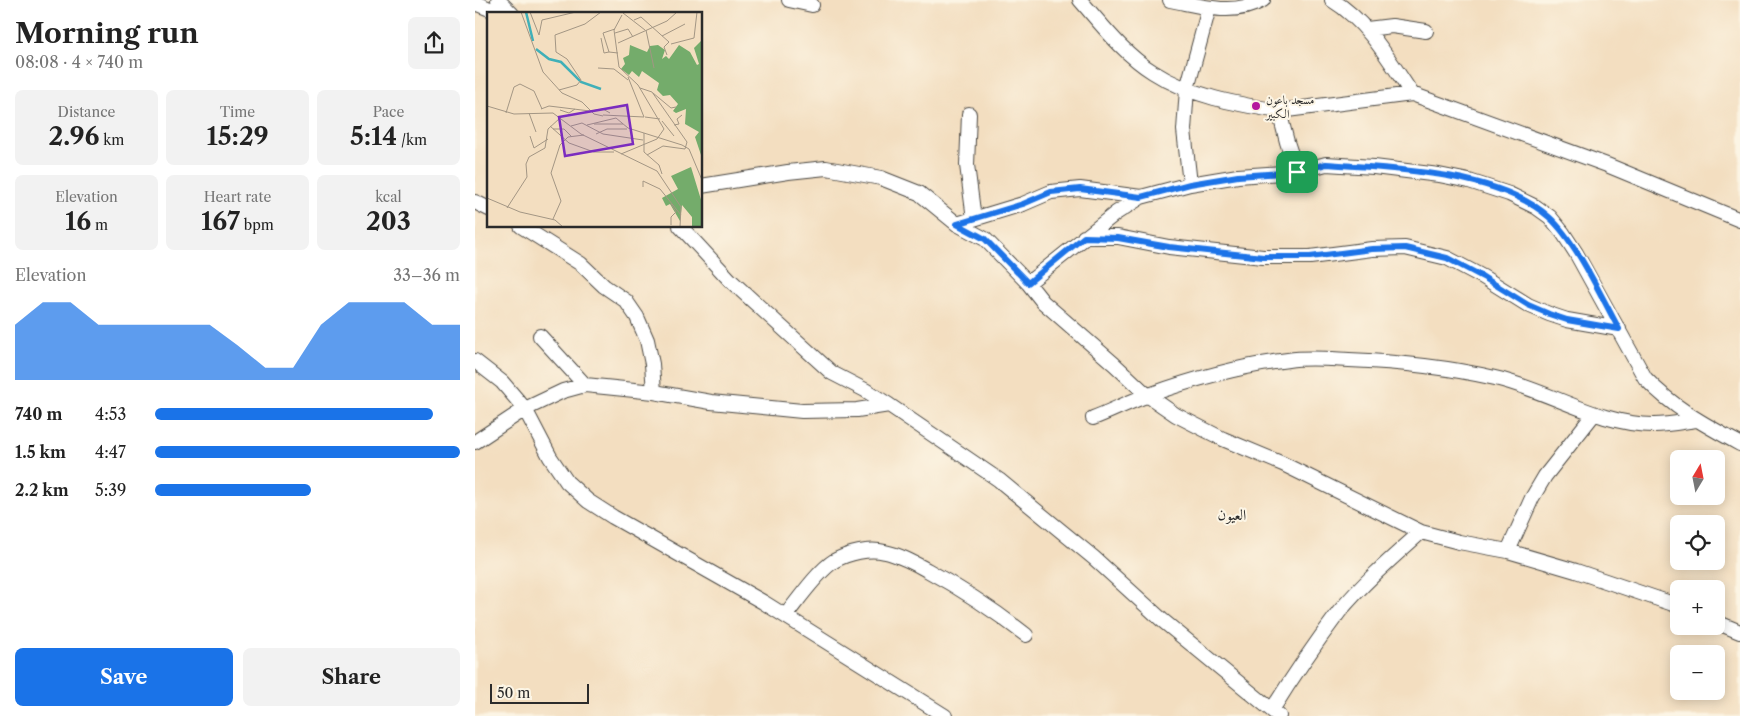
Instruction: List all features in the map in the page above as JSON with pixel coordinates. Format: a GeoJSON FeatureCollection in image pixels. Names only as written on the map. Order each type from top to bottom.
{"type":"FeatureCollection","features":[{"type":"Feature","properties":{"kind":"street"},"geometry":{"type":"LineString","coordinates":[[499,0],[510,12]]}},
{"type":"Feature","properties":{"kind":"street"},"geometry":{"type":"LineString","coordinates":[[789,0],[812,5]]}},
{"type":"Feature","properties":{"kind":"street"},"geometry":{"type":"LineString","coordinates":[[1080,0],[1129,54],[1153,72],[1187,89],[1237,104],[1279,111],[1412,94],[1607,165],[1740,220]]}},
{"type":"Feature","properties":{"kind":"street"},"geometry":{"type":"LineString","coordinates":[[1170,0],[1227,10],[1242,8],[1263,0]]}},
{"type":"Feature","properties":{"kind":"street"},"geometry":{"type":"LineString","coordinates":[[1332,0],[1346,8],[1367,29],[1412,94]]}},
{"type":"Feature","properties":{"kind":"street"},"geometry":{"type":"LineString","coordinates":[[475,3],[497,12]]}},
{"type":"Feature","properties":{"kind":"street"},"geometry":{"type":"LineString","coordinates":[[1190,184],[1184,130],[1187,89],[1209,8]]}},
{"type":"Feature","properties":{"kind":"street"},"geometry":{"type":"LineString","coordinates":[[1367,29],[1392,26],[1426,31]]}},
{"type":"Feature","properties":{"kind":"street"},"geometry":{"type":"LineString","coordinates":[[1279,111],[1297,172]]}},
{"type":"Feature","properties":{"kind":"street"},"geometry":{"type":"LineString","coordinates":[[969,114],[967,164],[974,220]]}},
{"type":"Feature","properties":{"kind":"street"},"geometry":{"type":"LineString","coordinates":[[1028,283],[1116,212],[1141,197],[1190,184],[1238,176],[1297,172],[1326,164],[1374,167],[1439,175],[1469,181],[1509,194],[1536,207],[1550,217],[1576,253],[1645,378],[1659,393],[1695,420],[1740,444]]}},
{"type":"Feature","properties":{"kind":"street"},"geometry":{"type":"LineString","coordinates":[[703,186],[827,168],[881,178],[919,193],[957,224],[985,239],[1028,283],[1043,302],[1147,395],[1176,415],[1223,439],[1283,464],[1421,532],[1459,542],[1508,551],[1576,570],[1670,603]]}},
{"type":"Feature","properties":{"kind":"street"},"geometry":{"type":"LineString","coordinates":[[957,224],[1023,204],[1051,192],[1080,189],[1141,197]]}},
{"type":"Feature","properties":{"kind":"street"},"geometry":{"type":"LineString","coordinates":[[475,202],[487,208]]}},
{"type":"Feature","properties":{"kind":"street"},"geometry":{"type":"LineString","coordinates":[[524,228],[581,264],[604,286],[626,302],[637,317],[647,340],[652,364],[654,392]]}},
{"type":"Feature","properties":{"kind":"street"},"geometry":{"type":"LineString","coordinates":[[682,228],[730,280],[832,373],[889,405],[999,480],[1094,558],[1163,620],[1276,713],[1301,664],[1340,611],[1365,584],[1421,532]]}},
{"type":"Feature","properties":{"kind":"street"},"geometry":{"type":"LineString","coordinates":[[1084,237],[1118,238],[1169,247],[1263,257],[1310,257],[1372,249],[1405,248],[1447,258],[1483,277],[1528,305],[1549,314],[1567,320],[1619,329]]}},
{"type":"Feature","properties":{"kind":"street"},"geometry":{"type":"LineString","coordinates":[[540,336],[585,385]]}},
{"type":"Feature","properties":{"kind":"street"},"geometry":{"type":"LineString","coordinates":[[1093,418],[1147,395],[1205,378],[1290,359],[1416,365],[1467,371],[1529,388],[1594,414],[1618,420],[1655,425],[1695,420]]}},
{"type":"Feature","properties":{"kind":"street"},"geometry":{"type":"LineString","coordinates":[[475,361],[502,382],[525,409],[550,457],[567,482],[588,501],[786,615],[945,716]]}},
{"type":"Feature","properties":{"kind":"street"},"geometry":{"type":"LineString","coordinates":[[475,442],[525,409],[563,391],[585,385],[654,392],[711,402],[802,411],[857,410],[889,405]]}},
{"type":"Feature","properties":{"kind":"street"},"geometry":{"type":"LineString","coordinates":[[1508,551],[1532,498],[1545,476],[1594,414]]}},
{"type":"Feature","properties":{"kind":"street"},"geometry":{"type":"LineString","coordinates":[[786,615],[815,580],[833,562],[851,554],[866,551],[884,551],[900,556],[946,580],[1026,635]]}},
{"type":"Feature","properties":{"kind":"street"},"geometry":{"type":"LineString","coordinates":[[1725,626],[1740,632]]}},
{"type":"Feature","properties":{"kind":"place","name":"مسجد باعون الكبير"},"geometry":{"type":"Point","coordinates":[1256,106]}},
{"type":"Feature","properties":{"kind":"district","name":"العيون"},"geometry":{"type":"Point","coordinates":[1232,514]}},
{"type":"Feature","properties":{"kind":"route"},"geometry":{"type":"LineString","coordinates":[[1326,164],[1374,167],[1439,175],[1487,186],[1536,207],[1550,217],[1563,233],[1619,329],[1567,320],[1549,314],[1528,305],[1483,277],[1447,258],[1405,248],[1372,249],[1310,257],[1263,257],[1169,247],[1118,238],[1084,237],[1028,283],[985,239],[957,224],[1023,204],[1051,192],[1080,189],[1141,197],[1190,184],[1238,176],[1297,172],[1326,164]]}}]}
